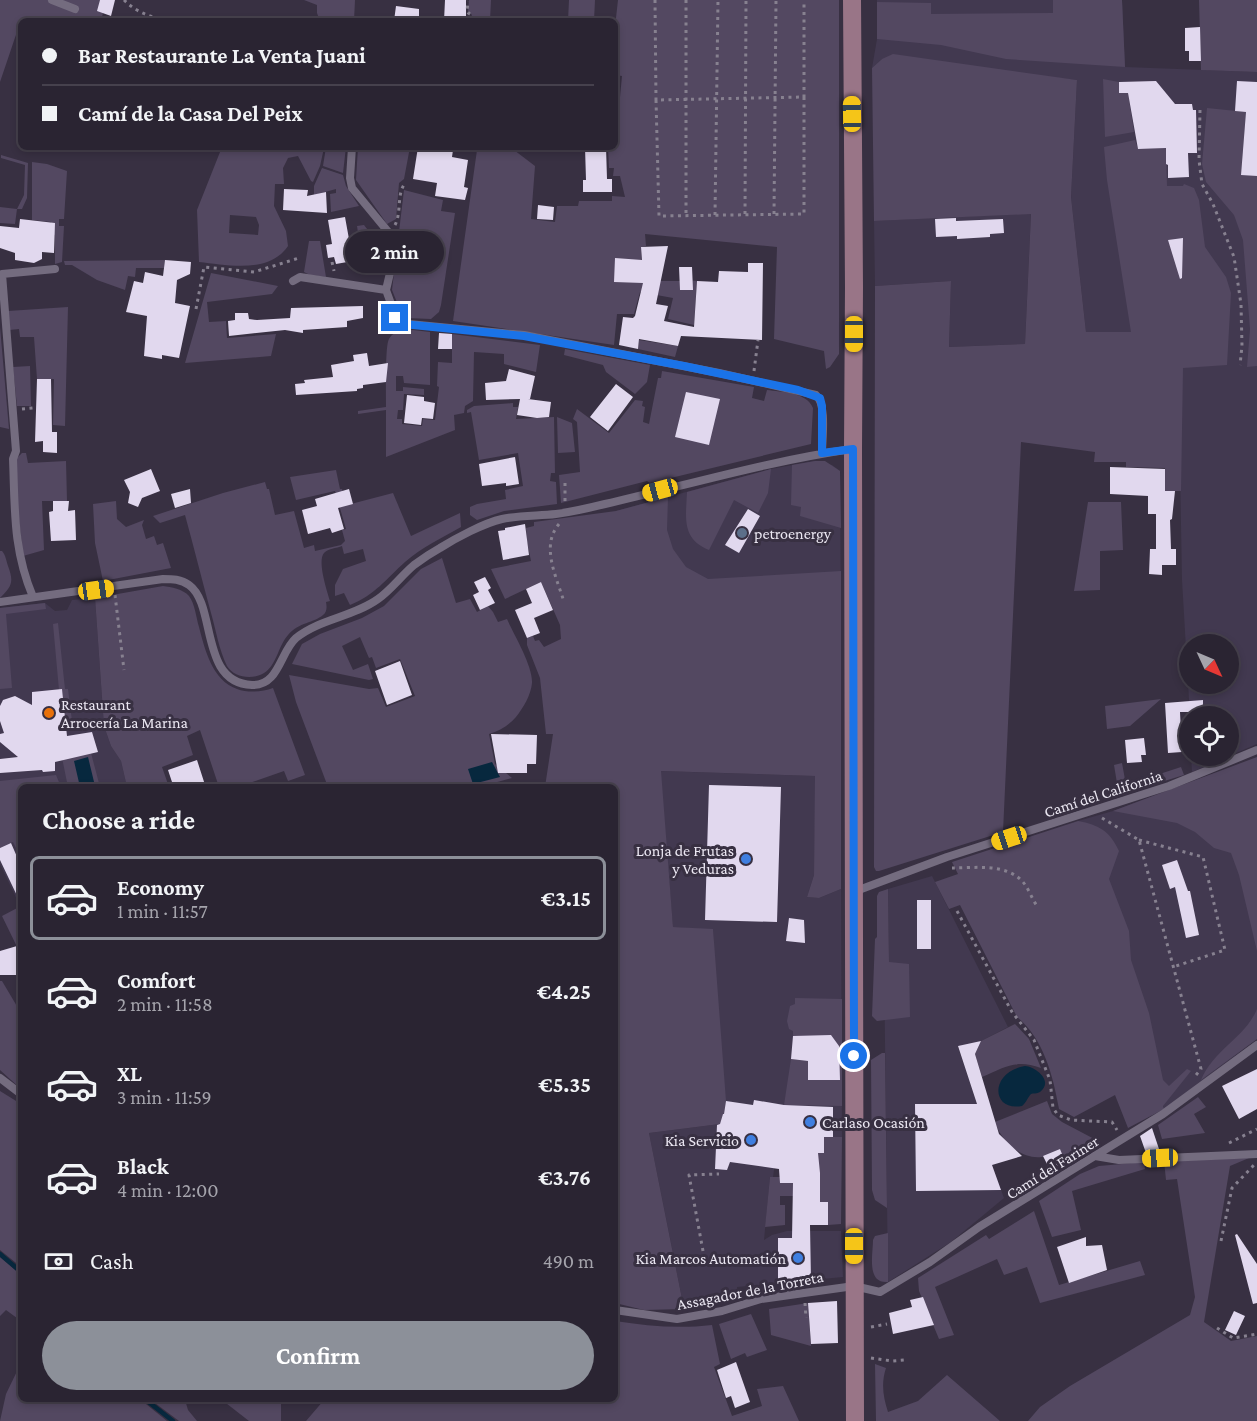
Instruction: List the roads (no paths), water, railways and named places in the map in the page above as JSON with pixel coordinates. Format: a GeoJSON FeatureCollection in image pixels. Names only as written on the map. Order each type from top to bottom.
{"type":"FeatureCollection","features":[{"type":"Feature","properties":{"kind":"main road"},"geometry":{"type":"LineString","coordinates":[[852,0],[855,1421]]}},
{"type":"Feature","properties":{"kind":"lane"},"geometry":{"type":"LineString","coordinates":[[52,0],[75,9]]}},
{"type":"Feature","properties":{"kind":"lane"},"geometry":{"type":"LineString","coordinates":[[352,150],[350,178],[352,188],[390,234],[392,252],[386,290],[398,322],[547,339],[816,395],[820,398],[822,406],[822,453]]}},
{"type":"Feature","properties":{"kind":"lane"},"geometry":{"type":"LineString","coordinates":[[33,597],[23,574],[17,550],[13,459],[16,451],[1,274],[55,269]]}},
{"type":"Feature","properties":{"kind":"lane"},"geometry":{"type":"LineString","coordinates":[[293,281],[300,278],[386,290]]}},
{"type":"Feature","properties":{"kind":"lane"},"geometry":{"type":"LineString","coordinates":[[0,602],[163,579],[179,579],[190,585],[197,594],[216,657],[225,673],[238,682],[254,685],[274,676],[294,640],[307,630],[348,615],[378,599],[414,565],[442,546],[499,519],[568,512],[822,453],[853,449]]}},
{"type":"Feature","properties":{"kind":"lane","name":"Camí del California"},"geometry":{"type":"LineString","coordinates":[[854,892],[938,861],[1169,786],[1257,750]]}},
{"type":"Feature","properties":{"kind":"lane","name":"Camí del Fariner"},"geometry":{"type":"LineString","coordinates":[[854,1286],[880,1292],[1186,1098],[1257,1045]]}},
{"type":"Feature","properties":{"kind":"lane"},"geometry":{"type":"LineString","coordinates":[[0,1078],[18,1092]]}},
{"type":"Feature","properties":{"kind":"lane"},"geometry":{"type":"LineString","coordinates":[[1095,1156],[1119,1160],[1257,1154]]}},
{"type":"Feature","properties":{"kind":"lane","name":"Assagador de la Torreta"},"geometry":{"type":"LineString","coordinates":[[618,1311],[677,1319],[722,1311],[761,1299],[854,1286]]}},
{"type":"Feature","properties":{"kind":"water"},"geometry":{"type":"Polygon","coordinates":[[[88,757],[95,784],[79,784],[74,761],[88,757]]]}},
{"type":"Feature","properties":{"kind":"water"},"geometry":{"type":"Polygon","coordinates":[[[492,762],[500,777],[473,784],[468,769],[492,762]]]}},
{"type":"Feature","properties":{"kind":"water"},"geometry":{"type":"Polygon","coordinates":[[[1025,1066],[1042,1075],[1044,1088],[1039,1093],[1031,1094],[1022,1106],[1004,1103],[998,1091],[1000,1083],[1013,1070],[1025,1066]]]}},
{"type":"Feature","properties":{"kind":"waterway"},"geometry":{"type":"LineString","coordinates":[[0,1254],[18,1269]]}},
{"type":"Feature","properties":{"kind":"waterway"},"geometry":{"type":"LineString","coordinates":[[149,1402],[173,1421]]}},
{"type":"Feature","properties":{"kind":"place","name":"petroenergy"},"geometry":{"type":"Point","coordinates":[742,533]}},
{"type":"Feature","properties":{"kind":"place","name":"Restaurant Arrocería La Marina"},"geometry":{"type":"Point","coordinates":[49,713]}},
{"type":"Feature","properties":{"kind":"place","name":"Lonja de Frutas y Veduras"},"geometry":{"type":"Point","coordinates":[746,859]}},
{"type":"Feature","properties":{"kind":"place","name":"Carlaso Ocasión"},"geometry":{"type":"Point","coordinates":[810,1122]}},
{"type":"Feature","properties":{"kind":"place","name":"Kia Servicio"},"geometry":{"type":"Point","coordinates":[751,1140]}},
{"type":"Feature","properties":{"kind":"place","name":"Kia Marcos Automatión"},"geometry":{"type":"Point","coordinates":[798,1258]}}]}
